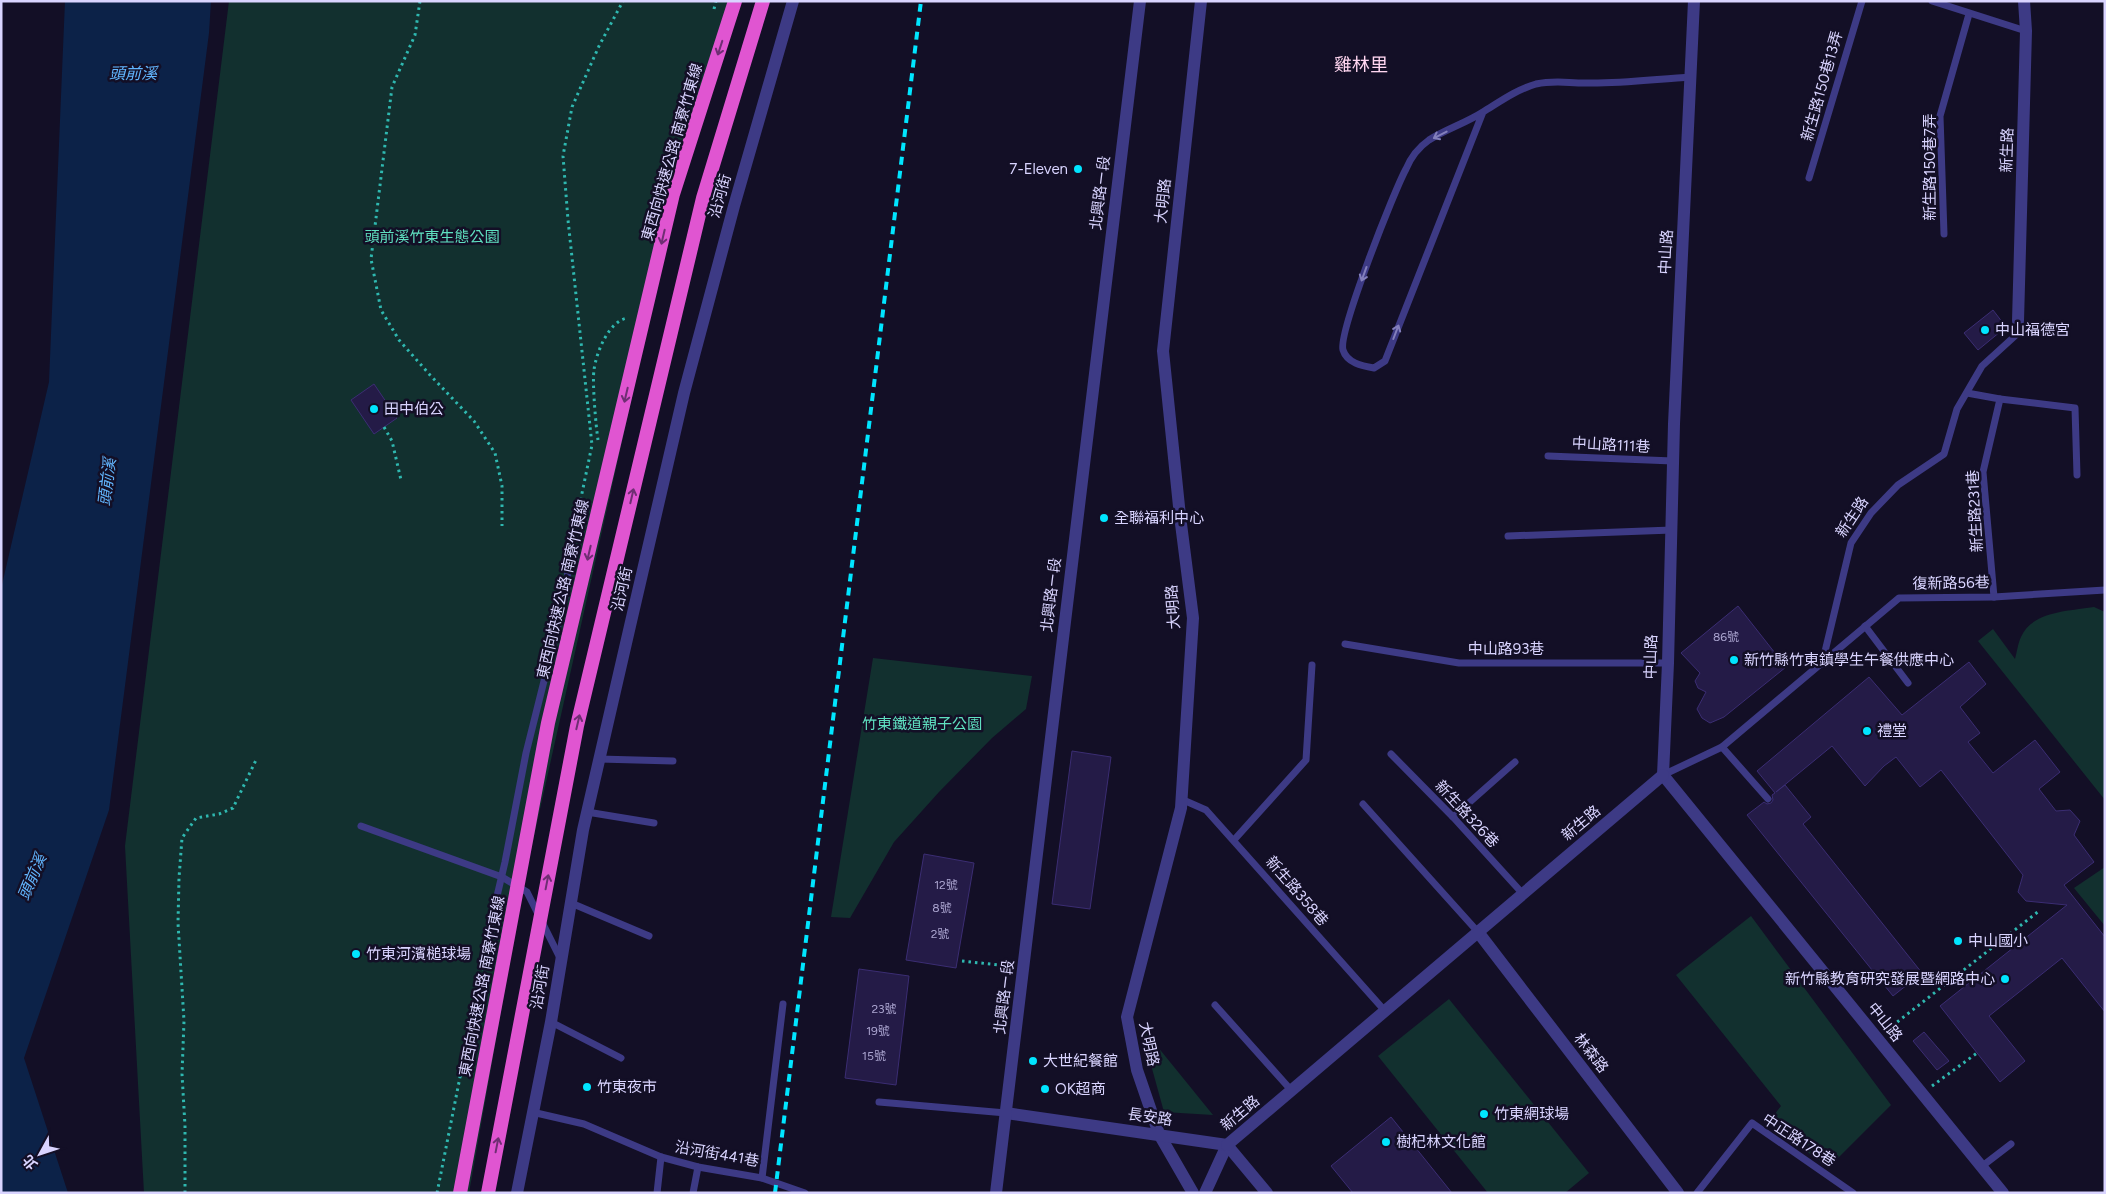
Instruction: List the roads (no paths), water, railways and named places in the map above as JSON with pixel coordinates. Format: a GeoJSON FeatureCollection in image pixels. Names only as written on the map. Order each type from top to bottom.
{"type":"FeatureCollection","features":[{"type":"Feature","properties":{"kind":"highway","name":"東西向快速公路 南寮竹東線"},"geometry":{"type":"LineString","coordinates":[[460,1193],[553,704],[674,194],[735,1]]}},
{"type":"Feature","properties":{"kind":"highway"},"geometry":{"type":"LineString","coordinates":[[488,1193],[577,726],[703,198],[763,1]]}},
{"type":"Feature","properties":{"kind":"street","name":"沿河街"},"geometry":{"type":"LineString","coordinates":[[517,1193],[550,1022],[587,812],[599,759],[684,393],[734,206],[793,1]]}},
{"type":"Feature","properties":{"kind":"street","name":"北興路ㄧ段"},"geometry":{"type":"LineString","coordinates":[[996,1193],[1140,1]]}},
{"type":"Feature","properties":{"kind":"street","name":"大明路"},"geometry":{"type":"LineString","coordinates":[[1193,1193],[1160,1134],[1137,1070],[1127,1017],[1182,799],[1193,618],[1180,516],[1163,351],[1201,1]]}},
{"type":"Feature","properties":{"kind":"street","name":"中山路"},"geometry":{"type":"LineString","coordinates":[[1694,1],[1673,462],[1663,775],[2002,1193]]}},
{"type":"Feature","properties":{"kind":"street","name":"新生路"},"geometry":{"type":"LineString","coordinates":[[2018,321],[2026,31],[2024,1]]}},
{"type":"Feature","properties":{"kind":"street","name":"新生路"},"geometry":{"type":"LineString","coordinates":[[1206,1193],[1227,1145],[1663,775]]}},
{"type":"Feature","properties":{"kind":"street","name":"林森路"},"geometry":{"type":"LineString","coordinates":[[1478,932],[1678,1193]]}},
{"type":"Feature","properties":{"kind":"street","name":"長安路"},"geometry":{"type":"LineString","coordinates":[[1006,1113],[1227,1145]]}},
{"type":"Feature","properties":{"kind":"street"},"geometry":{"type":"LineString","coordinates":[[1227,1145],[1267,1193]]}},
{"type":"Feature","properties":{"kind":"lane","name":"新生路150巷13弄"},"geometry":{"type":"LineString","coordinates":[[1810,178],[1862,1]]}},
{"type":"Feature","properties":{"kind":"lane"},"geometry":{"type":"LineString","coordinates":[[1932,1],[2026,31]]}},
{"type":"Feature","properties":{"kind":"lane","name":"新生路150巷7弄"},"geometry":{"type":"LineString","coordinates":[[1944,234],[1940,116],[1969,14]]}},
{"type":"Feature","properties":{"kind":"lane"},"geometry":{"type":"LineString","coordinates":[[1483,112],[1385,361],[1374,368],[1359,365],[1347,358],[1342,349],[1343,338],[1387,211],[1406,168],[1417,150],[1429,140],[1483,112],[1504,97],[1535,85],[1557,80],[1585,84],[1691,77]]}},
{"type":"Feature","properties":{"kind":"lane","name":"新生路"},"geometry":{"type":"LineString","coordinates":[[1663,775],[1722,747],[1822,664],[1851,544],[1871,514],[1898,485],[1944,454],[1957,409],[1982,366],[2016,335],[2018,321]]}},
{"type":"Feature","properties":{"kind":"lane"},"geometry":{"type":"LineString","coordinates":[[1967,393],[2075,408],[2077,475]]}},
{"type":"Feature","properties":{"kind":"lane","name":"新生路231巷"},"geometry":{"type":"LineString","coordinates":[[1994,597],[1984,472],[2000,399]]}},
{"type":"Feature","properties":{"kind":"lane","name":"中山路111巷"},"geometry":{"type":"LineString","coordinates":[[1548,456],[1673,462]]}},
{"type":"Feature","properties":{"kind":"lane"},"geometry":{"type":"LineString","coordinates":[[1508,536],[1672,530]]}},
{"type":"Feature","properties":{"kind":"lane"},"geometry":{"type":"LineString","coordinates":[[490,926],[502,877],[526,753],[568,585],[568,561]]}},
{"type":"Feature","properties":{"kind":"lane","name":"復新路56巷"},"geometry":{"type":"LineString","coordinates":[[1822,664],[1899,598],[1994,597],[2105,590]]}},
{"type":"Feature","properties":{"kind":"lane"},"geometry":{"type":"LineString","coordinates":[[1865,626],[1908,683]]}},
{"type":"Feature","properties":{"kind":"lane","name":"中山路93巷"},"geometry":{"type":"LineString","coordinates":[[1346,644],[1460,663],[1668,663]]}},
{"type":"Feature","properties":{"kind":"lane"},"geometry":{"type":"LineString","coordinates":[[1234,840],[1306,760],[1312,665]]}},
{"type":"Feature","properties":{"kind":"lane"},"geometry":{"type":"LineString","coordinates":[[1722,747],[1768,799]]}},
{"type":"Feature","properties":{"kind":"lane","name":"新生路326巷"},"geometry":{"type":"LineString","coordinates":[[1391,754],[1453,817],[1523,894]]}},
{"type":"Feature","properties":{"kind":"lane"},"geometry":{"type":"LineString","coordinates":[[599,759],[673,761]]}},
{"type":"Feature","properties":{"kind":"lane"},"geometry":{"type":"LineString","coordinates":[[1453,817],[1515,762]]}},
{"type":"Feature","properties":{"kind":"lane","name":"新生路358巷"},"geometry":{"type":"LineString","coordinates":[[1182,799],[1206,810],[1385,1011]]}},
{"type":"Feature","properties":{"kind":"lane"},"geometry":{"type":"LineString","coordinates":[[1363,804],[1478,932]]}},
{"type":"Feature","properties":{"kind":"lane"},"geometry":{"type":"LineString","coordinates":[[587,812],[654,823]]}},
{"type":"Feature","properties":{"kind":"lane"},"geometry":{"type":"LineString","coordinates":[[361,826],[502,877],[527,892],[561,961]]}},
{"type":"Feature","properties":{"kind":"lane"},"geometry":{"type":"LineString","coordinates":[[571,903],[649,936]]}},
{"type":"Feature","properties":{"kind":"lane","name":"沿河街441巷"},"geometry":{"type":"LineString","coordinates":[[532,1112],[584,1124],[661,1157],[698,1167],[762,1178],[783,1004]]}},
{"type":"Feature","properties":{"kind":"lane"},"geometry":{"type":"LineString","coordinates":[[1216,1005],[1291,1090]]}},
{"type":"Feature","properties":{"kind":"lane"},"geometry":{"type":"LineString","coordinates":[[550,1022],[621,1058]]}},
{"type":"Feature","properties":{"kind":"lane"},"geometry":{"type":"LineString","coordinates":[[879,1102],[1006,1113]]}},
{"type":"Feature","properties":{"kind":"lane","name":"中正路178巷"},"geometry":{"type":"LineString","coordinates":[[1697,1193],[1752,1123],[1853,1193]]}},
{"type":"Feature","properties":{"kind":"lane"},"geometry":{"type":"LineString","coordinates":[[1981,1167],[2011,1144]]}},
{"type":"Feature","properties":{"kind":"lane"},"geometry":{"type":"LineString","coordinates":[[658,1193],[661,1157]]}},
{"type":"Feature","properties":{"kind":"lane"},"geometry":{"type":"LineString","coordinates":[[693,1193],[698,1167]]}},
{"type":"Feature","properties":{"kind":"lane"},"geometry":{"type":"LineString","coordinates":[[762,1178],[805,1193]]}},
{"type":"Feature","properties":{"kind":"water","name":"頭前溪"},"geometry":{"type":"Polygon","coordinates":[[[65,1],[211,1],[209,33],[109,810],[24,1058],[68,1193],[1,1193],[1,589],[49,382],[65,1]]]}},
{"type":"Feature","properties":{"kind":"railway"},"geometry":{"type":"LineString","coordinates":[[775,1193],[921,1]]}},
{"type":"Feature","properties":{"kind":"place","name":"7-Eleven"},"geometry":{"type":"Point","coordinates":[1078,169]}},
{"type":"Feature","properties":{"kind":"place","name":"中山福德宮"},"geometry":{"type":"Point","coordinates":[1985,330]}},
{"type":"Feature","properties":{"kind":"place","name":"田中伯公"},"geometry":{"type":"Point","coordinates":[374,409]}},
{"type":"Feature","properties":{"kind":"place","name":"全聯福利中心"},"geometry":{"type":"Point","coordinates":[1104,518]}},
{"type":"Feature","properties":{"kind":"place","name":"新竹縣竹東鎮學生午餐供應中心"},"geometry":{"type":"Point","coordinates":[1734,660]}},
{"type":"Feature","properties":{"kind":"place","name":"禮堂"},"geometry":{"type":"Point","coordinates":[1867,731]}},
{"type":"Feature","properties":{"kind":"place","name":"中山國小"},"geometry":{"type":"Point","coordinates":[1958,941]}},
{"type":"Feature","properties":{"kind":"place","name":"竹東河濱槌球場"},"geometry":{"type":"Point","coordinates":[356,954]}},
{"type":"Feature","properties":{"kind":"place","name":"新竹縣教育研究發展暨網路中心"},"geometry":{"type":"Point","coordinates":[2005,979]}},
{"type":"Feature","properties":{"kind":"place","name":"大世紀餐館"},"geometry":{"type":"Point","coordinates":[1033,1061]}},
{"type":"Feature","properties":{"kind":"place","name":"竹東夜市"},"geometry":{"type":"Point","coordinates":[587,1087]}},
{"type":"Feature","properties":{"kind":"place","name":"OK超商"},"geometry":{"type":"Point","coordinates":[1045,1089]}},
{"type":"Feature","properties":{"kind":"place","name":"竹東網球場"},"geometry":{"type":"Point","coordinates":[1484,1114]}},
{"type":"Feature","properties":{"kind":"place","name":"樹杞林文化館"},"geometry":{"type":"Point","coordinates":[1386,1142]}},
{"type":"Feature","properties":{"kind":"district","name":"雞林里"},"geometry":{"type":"Point","coordinates":[1361,65]}},
{"type":"Feature","properties":{"kind":"park label","name":"頭前溪竹東生態公園"},"geometry":{"type":"Point","coordinates":[432,237]}},
{"type":"Feature","properties":{"kind":"park label","name":"竹東鐵道親子公園"},"geometry":{"type":"Point","coordinates":[922,724]}}]}
